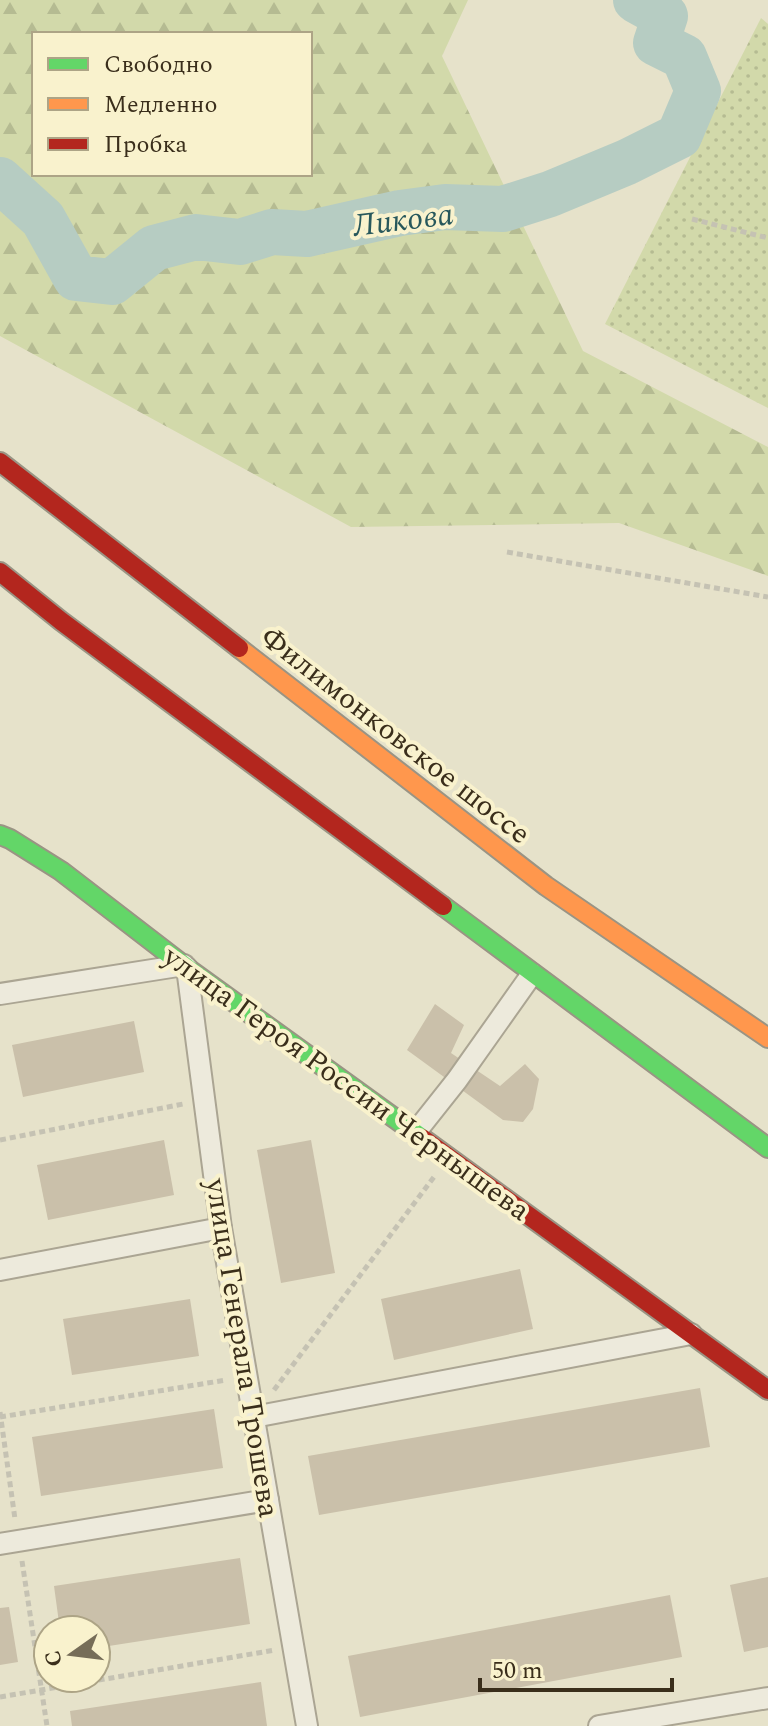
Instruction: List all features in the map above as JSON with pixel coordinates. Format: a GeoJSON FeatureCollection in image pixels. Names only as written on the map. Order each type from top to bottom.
{"type":"FeatureCollection","features":[{"type":"Feature","properties":{"kind":"main road","name":"Филимонковское шоссе"},"geometry":{"type":"LineString","coordinates":[[0,462],[546,886],[768,1038]]}},
{"type":"Feature","properties":{"kind":"main road"},"geometry":{"type":"LineString","coordinates":[[0,572],[61,621],[768,1148]]}},
{"type":"Feature","properties":{"kind":"main road"},"geometry":{"type":"LineString","coordinates":[[0,585],[61,621]]}},
{"type":"Feature","properties":{"kind":"main road","name":"улица Героя России Чернышева"},"geometry":{"type":"LineString","coordinates":[[0,835],[61,871],[185,967],[768,1390]]}},
{"type":"Feature","properties":{"kind":"street"},"geometry":{"type":"LineString","coordinates":[[0,994],[185,967]]}},
{"type":"Feature","properties":{"kind":"street","name":"улица Генерала Трошева"},"geometry":{"type":"LineString","coordinates":[[185,967],[221,1228],[307,1726]]}},
{"type":"Feature","properties":{"kind":"street"},"geometry":{"type":"LineString","coordinates":[[415,1133],[457,1080],[532,974]]}},
{"type":"Feature","properties":{"kind":"street"},"geometry":{"type":"LineString","coordinates":[[0,1270],[221,1228]]}},
{"type":"Feature","properties":{"kind":"street"},"geometry":{"type":"LineString","coordinates":[[254,1417],[691,1334]]}},
{"type":"Feature","properties":{"kind":"street"},"geometry":{"type":"LineString","coordinates":[[9,1542],[268,1500]]}},
{"type":"Feature","properties":{"kind":"street"},"geometry":{"type":"LineString","coordinates":[[599,1726],[768,1698]]}},
{"type":"Feature","properties":{"kind":"path"},"geometry":{"type":"LineString","coordinates":[[692,219],[768,238]]}},
{"type":"Feature","properties":{"kind":"path"},"geometry":{"type":"LineString","coordinates":[[507,552],[768,597]]}},
{"type":"Feature","properties":{"kind":"path"},"geometry":{"type":"LineString","coordinates":[[0,1140],[204,1100]]}},
{"type":"Feature","properties":{"kind":"path"},"geometry":{"type":"LineString","coordinates":[[254,1417],[449,1157]]}},
{"type":"Feature","properties":{"kind":"path"},"geometry":{"type":"LineString","coordinates":[[32,1648],[9,1542],[0,1415],[247,1377]]}},
{"type":"Feature","properties":{"kind":"path"},"geometry":{"type":"LineString","coordinates":[[112,1678],[294,1647]]}},
{"type":"Feature","properties":{"kind":"path"},"geometry":{"type":"LineString","coordinates":[[0,1697],[32,1692]]}},
{"type":"Feature","properties":{"kind":"path"},"geometry":{"type":"LineString","coordinates":[[42,1694],[47,1726]]}},
{"type":"Feature","properties":{"kind":"green space"},"geometry":{"type":"Polygon","coordinates":[[[0,0],[468,0],[442,56],[583,351],[768,447],[768,576],[619,523],[351,527],[0,336],[0,0]]]}},
{"type":"Feature","properties":{"kind":"green space"},"geometry":{"type":"Polygon","coordinates":[[[761,18],[768,24],[768,408],[605,324],[761,18]]]}},
{"type":"Feature","properties":{"kind":"building"},"geometry":{"type":"Polygon","coordinates":[[[435,1004],[464,1025],[451,1053],[500,1086],[525,1064],[539,1079],[533,1109],[523,1122],[503,1120],[407,1050],[435,1004]]]}},
{"type":"Feature","properties":{"kind":"building"},"geometry":{"type":"Polygon","coordinates":[[[134,1021],[144,1072],[23,1097],[12,1045],[134,1021]]]}},
{"type":"Feature","properties":{"kind":"building"},"geometry":{"type":"Polygon","coordinates":[[[164,1140],[174,1195],[48,1220],[37,1165],[164,1140]]]}},
{"type":"Feature","properties":{"kind":"building"},"geometry":{"type":"Polygon","coordinates":[[[311,1140],[335,1273],[281,1283],[257,1150],[311,1140]]]}},
{"type":"Feature","properties":{"kind":"building"},"geometry":{"type":"Polygon","coordinates":[[[520,1269],[533,1329],[394,1360],[381,1299],[520,1269]]]}},
{"type":"Feature","properties":{"kind":"building"},"geometry":{"type":"Polygon","coordinates":[[[190,1299],[199,1356],[72,1375],[63,1319],[190,1299]]]}},
{"type":"Feature","properties":{"kind":"building"},"geometry":{"type":"Polygon","coordinates":[[[700,1388],[710,1447],[319,1515],[308,1456],[700,1388]]]}},
{"type":"Feature","properties":{"kind":"building"},"geometry":{"type":"Polygon","coordinates":[[[214,1409],[223,1468],[41,1496],[32,1437],[214,1409]]]}},
{"type":"Feature","properties":{"kind":"building"},"geometry":{"type":"Polygon","coordinates":[[[240,1558],[250,1624],[112,1646],[112,1614],[58,1614],[54,1586],[240,1558]]]}},
{"type":"Feature","properties":{"kind":"building"},"geometry":{"type":"Polygon","coordinates":[[[768,1577],[768,1647],[744,1652],[730,1585],[768,1577]]]}},
{"type":"Feature","properties":{"kind":"building"},"geometry":{"type":"Polygon","coordinates":[[[670,1595],[682,1657],[360,1717],[348,1656],[670,1595]]]}},
{"type":"Feature","properties":{"kind":"building"},"geometry":{"type":"Polygon","coordinates":[[[9,1607],[18,1662],[0,1665],[0,1608],[9,1607]]]}},
{"type":"Feature","properties":{"kind":"building"},"geometry":{"type":"Polygon","coordinates":[[[261,1682],[267,1726],[72,1726],[70,1711],[261,1682]]]}},
{"type":"Feature","properties":{"kind":"waterway","name":"Ликова"},"geometry":{"type":"LineString","coordinates":[[0,180],[43,219],[76,278],[112,282],[154,248],[196,237],[240,242],[272,232],[307,234],[400,213],[445,207],[503,209],[550,194],[679,136],[698,91],[684,57],[656,43],[665,16],[636,0]]}},
{"type":"Feature","properties":{"kind":"traffic: fast"},"geometry":{"type":"LineString","coordinates":[[0,835],[61,871],[187,968],[422,1138]]}},
{"type":"Feature","properties":{"kind":"traffic: fast"},"geometry":{"type":"LineString","coordinates":[[443,906],[768,1148]]}},
{"type":"Feature","properties":{"kind":"traffic: slow"},"geometry":{"type":"LineString","coordinates":[[239,648],[546,886],[768,1038]]}},
{"type":"Feature","properties":{"kind":"traffic: jam"},"geometry":{"type":"LineString","coordinates":[[0,462],[239,648]]}},
{"type":"Feature","properties":{"kind":"traffic: jam"},"geometry":{"type":"LineString","coordinates":[[0,572],[61,621],[443,906]]}},
{"type":"Feature","properties":{"kind":"traffic: jam"},"geometry":{"type":"LineString","coordinates":[[422,1138],[768,1390]]}}]}
